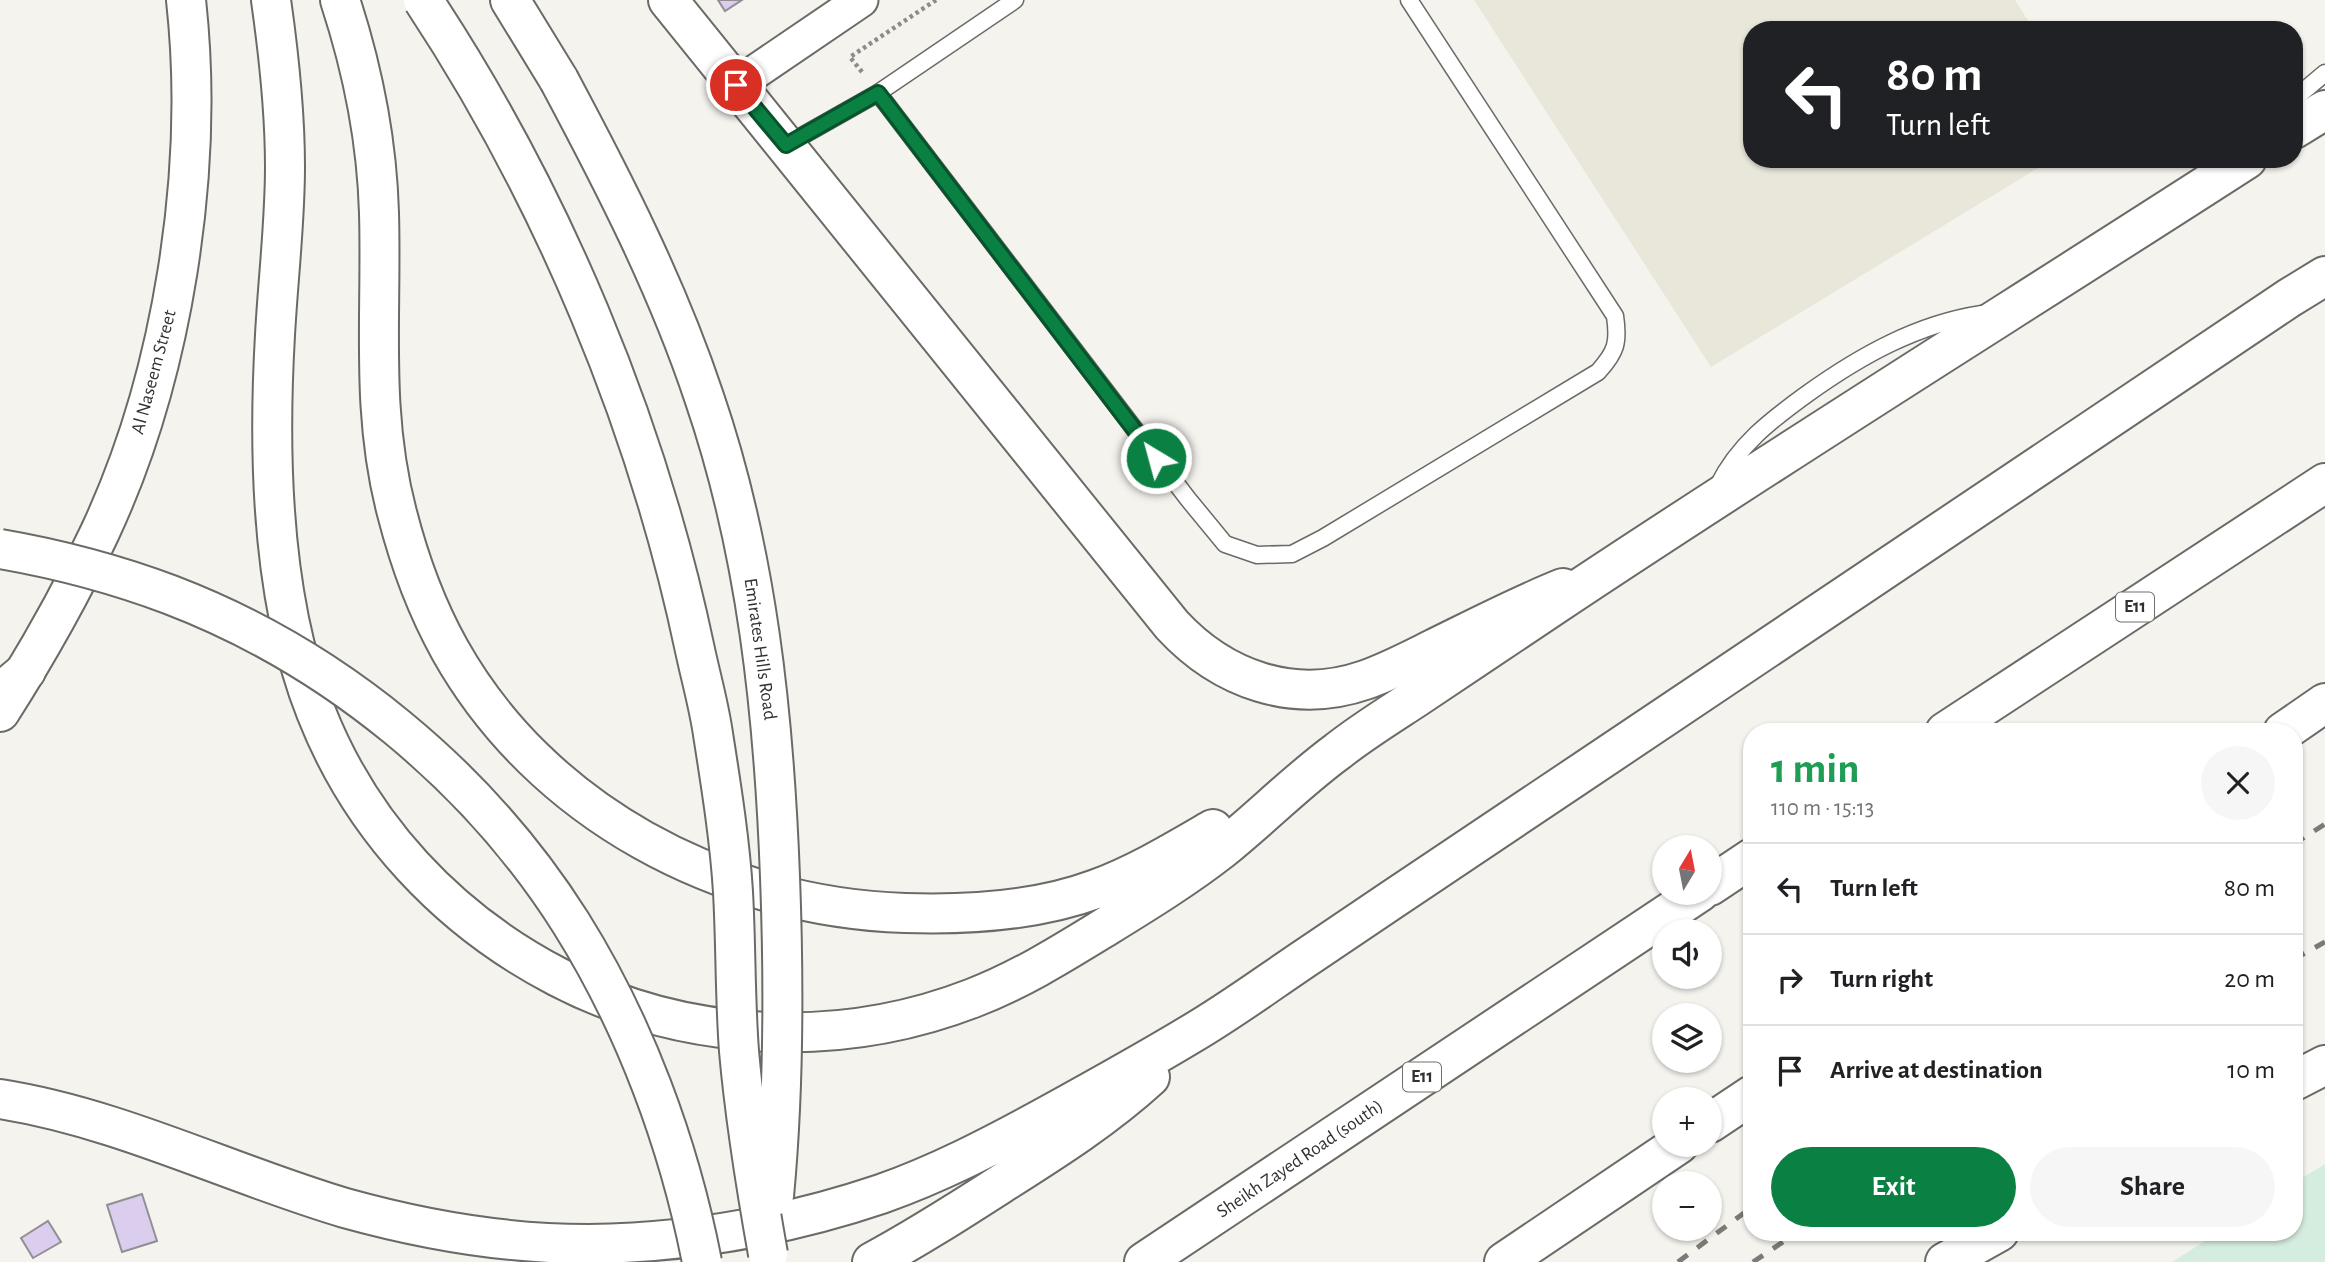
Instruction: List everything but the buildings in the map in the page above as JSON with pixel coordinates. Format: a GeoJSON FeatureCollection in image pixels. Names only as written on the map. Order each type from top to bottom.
{"type":"FeatureCollection","features":[{"type":"Feature","properties":{"kind":"main road","name":"Al Naseem Street"},"geometry":{"type":"LineString","coordinates":[[0,712],[13,682],[65,602],[101,530],[131,455],[156,378],[173,299],[185,219],[190,138],[191,45],[186,0]]}},
{"type":"Feature","properties":{"kind":"main road"},"geometry":{"type":"LineString","coordinates":[[271,0],[282,82],[285,171],[274,339],[274,498],[290,623],[301,669],[331,745],[358,796],[385,834],[415,870],[485,933],[524,959],[608,1000],[698,1025],[744,1031],[839,1031],[885,1024],[974,998],[1038,967],[1157,895],[1223,848],[1324,761],[1377,722],[1601,574],[2233,168]]}},
{"type":"Feature","properties":{"kind":"main road"},"geometry":{"type":"LineString","coordinates":[[340,0],[361,77],[373,142],[379,208],[379,398],[385,455],[397,512],[430,609],[450,650],[474,688],[502,724],[560,784],[629,833],[676,858],[725,879],[777,895],[829,906],[935,914],[989,911],[1042,903],[1094,890],[1142,870],[1218,826],[1284,794]]}},
{"type":"Feature","properties":{"kind":"main road"},"geometry":{"type":"LineString","coordinates":[[423,0],[448,37],[514,154],[573,275],[632,423],[680,576],[714,745],[733,889],[739,1048],[746,1118],[768,1258]]}},
{"type":"Feature","properties":{"kind":"main road","name":"Emirates Hills Road"},"geometry":{"type":"LineString","coordinates":[[510,0],[559,80],[617,189],[678,323],[724,460],[746,550],[770,720],[782,906],[781,1079],[768,1258]]}},
{"type":"Feature","properties":{"kind":"main road"},"geometry":{"type":"LineString","coordinates":[[668,0],[1172,625],[1191,645],[1212,661],[1235,673],[1286,688],[1312,690],[1338,687],[1364,680],[1520,606],[1601,574]]}},
{"type":"Feature","properties":{"kind":"main road"},"geometry":{"type":"LineString","coordinates":[[2303,123],[2325,110]]}},
{"type":"Feature","properties":{"kind":"main road"},"geometry":{"type":"LineString","coordinates":[[2289,298],[2325,260]]}},
{"type":"Feature","properties":{"kind":"main road"},"geometry":{"type":"LineString","coordinates":[[0,1099],[32,1104],[119,1129],[332,1203],[403,1223],[524,1241],[585,1244],[706,1236],[767,1226],[885,1193],[996,1143],[1196,1031],[2325,276]]}},
{"type":"Feature","properties":{"kind":"main road","name":"E11"},"geometry":{"type":"LineString","coordinates":[[1959,723],[2325,483]]}},
{"type":"Feature","properties":{"kind":"main road"},"geometry":{"type":"LineString","coordinates":[[0,549],[46,557],[110,574],[172,595],[232,622],[345,688],[397,727],[446,771],[533,869],[570,923],[602,979],[633,1043],[659,1108],[681,1177],[702,1262]]}},
{"type":"Feature","properties":{"kind":"main road"},"geometry":{"type":"LineString","coordinates":[[2296,723],[2325,703]]}},
{"type":"Feature","properties":{"kind":"main road"},"geometry":{"type":"LineString","coordinates":[[1722,878],[1743,864]]}},
{"type":"Feature","properties":{"kind":"main road","name":"Sheikh Zayed Road (south)"},"geometry":{"type":"LineString","coordinates":[[1144,1262],[1680,905]]}},
{"type":"Feature","properties":{"kind":"main road"},"geometry":{"type":"LineString","coordinates":[[872,1262],[1064,1145],[1099,1120],[1157,1070],[1196,1031]]}},
{"type":"Feature","properties":{"kind":"main road"},"geometry":{"type":"LineString","coordinates":[[2303,1076],[2325,1065]]}},
{"type":"Feature","properties":{"kind":"main road"},"geometry":{"type":"LineString","coordinates":[[1722,1116],[1743,1101]]}},
{"type":"Feature","properties":{"kind":"main road"},"geometry":{"type":"LineString","coordinates":[[1504,1262],[1660,1157]]}},
{"type":"Feature","properties":{"kind":"main road"},"geometry":{"type":"LineString","coordinates":[[1536,1262],[1556,1228]]}},
{"type":"Feature","properties":{"kind":"main road"},"geometry":{"type":"LineString","coordinates":[[1945,1262],[1982,1241]]}},
{"type":"Feature","properties":{"kind":"street"},"geometry":{"type":"LineString","coordinates":[[736,85],[861,0]]}},
{"type":"Feature","properties":{"kind":"lane"},"geometry":{"type":"LineString","coordinates":[[786,145],[878,93],[1015,0]]}},
{"type":"Feature","properties":{"kind":"lane"},"geometry":{"type":"LineString","coordinates":[[878,93],[1225,544],[1257,555],[1292,554],[1598,372],[1612,357],[1618,337],[1615,316],[1409,0]]}},
{"type":"Feature","properties":{"kind":"lane"},"geometry":{"type":"LineString","coordinates":[[2303,91],[2325,73]]}},
{"type":"Feature","properties":{"kind":"lane"},"geometry":{"type":"LineString","coordinates":[[2176,205],[2216,168]]}},
{"type":"Feature","properties":{"kind":"path"},"geometry":{"type":"LineString","coordinates":[[878,93],[850,57],[936,0]]}},
{"type":"Feature","properties":{"kind":"shaded area"},"geometry":{"type":"Polygon","coordinates":[[[1474,0],[2015,0],[2028,21],[1743,21],[1743,168],[2038,168],[1711,367],[1474,0]]]}},
{"type":"Feature","properties":{"kind":"green space"},"geometry":{"type":"Polygon","coordinates":[[[2325,1164],[2325,1262],[2172,1262],[2205,1241],[2303,1241],[2303,1177],[2325,1164]]]}},
{"type":"Feature","properties":{"kind":"railway"},"geometry":{"type":"LineString","coordinates":[[2303,838],[2325,824]]}},
{"type":"Feature","properties":{"kind":"railway"},"geometry":{"type":"LineString","coordinates":[[2303,954],[2325,942]]}},
{"type":"Feature","properties":{"kind":"railway"},"geometry":{"type":"LineString","coordinates":[[1678,1262],[1743,1214]]}},
{"type":"Feature","properties":{"kind":"railway"},"geometry":{"type":"LineString","coordinates":[[1753,1262],[1784,1241]]}},
{"type":"Feature","properties":{"kind":"route"},"geometry":{"type":"LineString","coordinates":[[736,85],[786,145],[878,93],[1156,458]]}}]}
